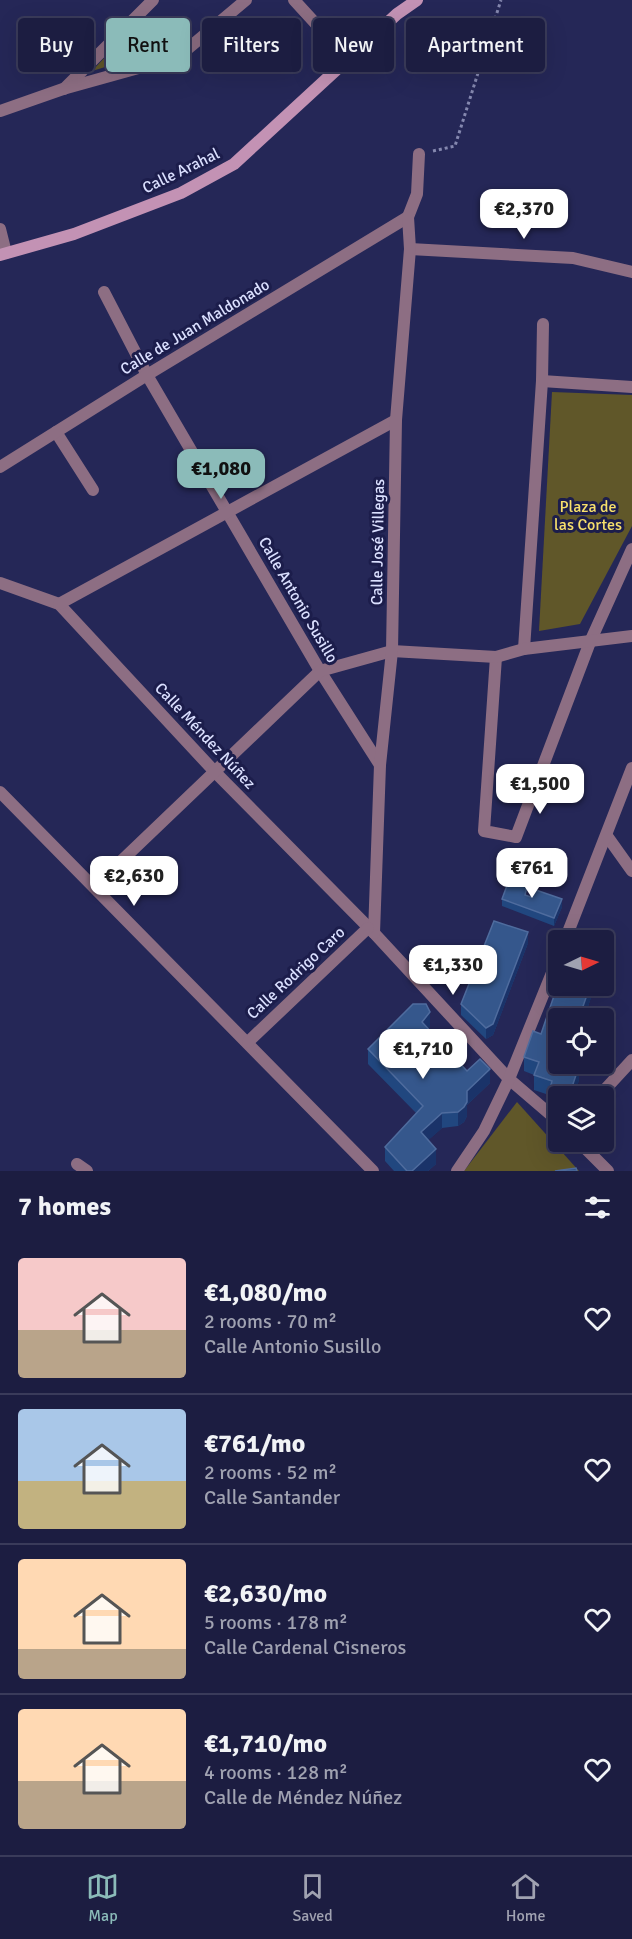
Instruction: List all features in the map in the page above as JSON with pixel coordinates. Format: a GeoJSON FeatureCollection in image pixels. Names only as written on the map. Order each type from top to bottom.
{"type":"FeatureCollection","features":[{"type":"Feature","properties":{"kind":"street"},"geometry":{"type":"LineString","coordinates":[[63,89],[153,0]]}},
{"type":"Feature","properties":{"kind":"street"},"geometry":{"type":"LineString","coordinates":[[0,111],[63,89],[178,57],[246,0]]}},
{"type":"Feature","properties":{"kind":"street"},"geometry":{"type":"LineString","coordinates":[[294,0],[313,21]]}},
{"type":"Feature","properties":{"kind":"street"},"geometry":{"type":"LineString","coordinates":[[397,14],[407,0]]}},
{"type":"Feature","properties":{"kind":"street"},"geometry":{"type":"LineString","coordinates":[[397,14],[417,0]]}},
{"type":"Feature","properties":{"kind":"street","name":"Calle Arahal"},"geometry":{"type":"LineString","coordinates":[[393,18],[397,14]]}},
{"type":"Feature","properties":{"kind":"street","name":"Calle Arahal"},"geometry":{"type":"LineString","coordinates":[[3,254],[74,234],[182,193],[234,164],[334,72]]}},
{"type":"Feature","properties":{"kind":"street","name":"Calle José Villegas"},"geometry":{"type":"LineString","coordinates":[[371,931],[380,765],[392,651],[396,420],[410,249],[408,217],[417,194],[419,154]]}},
{"type":"Feature","properties":{"kind":"street","name":"Calle de Juan Maldonado"},"geometry":{"type":"LineString","coordinates":[[0,466],[408,217]]}},
{"type":"Feature","properties":{"kind":"street"},"geometry":{"type":"LineString","coordinates":[[0,229],[3,254]]}},
{"type":"Feature","properties":{"kind":"street"},"geometry":{"type":"LineString","coordinates":[[410,249],[573,258],[632,272]]}},
{"type":"Feature","properties":{"kind":"street","name":"Calle Antonio Susillo"},"geometry":{"type":"LineString","coordinates":[[104,292],[147,375],[320,671],[380,765]]}},
{"type":"Feature","properties":{"kind":"street"},"geometry":{"type":"LineString","coordinates":[[524,649],[542,381],[543,324]]}},
{"type":"Feature","properties":{"kind":"street"},"geometry":{"type":"LineString","coordinates":[[542,381],[632,387]]}},
{"type":"Feature","properties":{"kind":"street"},"geometry":{"type":"LineString","coordinates":[[59,604],[396,420]]}},
{"type":"Feature","properties":{"kind":"street"},"geometry":{"type":"LineString","coordinates":[[56,432],[93,490]]}},
{"type":"Feature","properties":{"kind":"street"},"geometry":{"type":"LineString","coordinates":[[496,657],[484,831],[516,837],[590,642],[632,549]]}},
{"type":"Feature","properties":{"kind":"street","name":"Calle Méndez Núñez"},"geometry":{"type":"LineString","coordinates":[[0,583],[59,604],[214,771],[371,931],[509,1079],[548,1112]]}},
{"type":"Feature","properties":{"kind":"street"},"geometry":{"type":"LineString","coordinates":[[94,887],[320,671],[392,651],[496,657],[524,649],[632,636]]}},
{"type":"Feature","properties":{"kind":"street"},"geometry":{"type":"LineString","coordinates":[[569,930],[632,768]]}},
{"type":"Feature","properties":{"kind":"street"},"geometry":{"type":"LineString","coordinates":[[0,792],[373,1171]]}},
{"type":"Feature","properties":{"kind":"street"},"geometry":{"type":"LineString","coordinates":[[607,836],[632,871]]}},
{"type":"Feature","properties":{"kind":"street","name":"Calle Rodrigo Caro"},"geometry":{"type":"LineString","coordinates":[[248,1042],[371,931]]}},
{"type":"Feature","properties":{"kind":"street"},"geometry":{"type":"LineString","coordinates":[[457,1171],[484,1131],[509,1079],[548,983]]}},
{"type":"Feature","properties":{"kind":"street"},"geometry":{"type":"LineString","coordinates":[[609,1086],[632,1060]]}},
{"type":"Feature","properties":{"kind":"street"},"geometry":{"type":"LineString","coordinates":[[589,1152],[608,1171]]}},
{"type":"Feature","properties":{"kind":"path"},"geometry":{"type":"LineString","coordinates":[[419,154],[455,146],[501,0]]}},
{"type":"Feature","properties":{"kind":"green space"},"geometry":{"type":"Polygon","coordinates":[[[106,56],[106,67],[94,69],[106,56]]]}},
{"type":"Feature","properties":{"kind":"green space","name":"Plaza de las Cortes"},"geometry":{"type":"Polygon","coordinates":[[[552,392],[632,395],[632,526],[580,624],[539,631],[552,392]]]}},
{"type":"Feature","properties":{"kind":"green space"},"geometry":{"type":"Polygon","coordinates":[[[517,1102],[548,1136],[548,1152],[562,1152],[579,1171],[464,1171],[517,1102]]]}},
{"type":"Feature","properties":{"kind":"building"},"geometry":{"type":"Polygon","coordinates":[[[509,880],[527,887],[525,895],[531,897],[533,889],[562,899],[554,918],[502,899],[509,880]]]}},
{"type":"Feature","properties":{"kind":"building"},"geometry":{"type":"Polygon","coordinates":[[[494,921],[528,932],[493,1024],[486,1028],[461,1004],[494,921]]]}},
{"type":"Feature","properties":{"kind":"building"},"geometry":{"type":"Polygon","coordinates":[[[554,996],[587,996],[582,1008],[550,1008],[554,996]]]}},
{"type":"Feature","properties":{"kind":"building"},"geometry":{"type":"Polygon","coordinates":[[[413,1004],[426,1004],[430,1012],[422,1022],[467,1071],[480,1059],[490,1069],[467,1091],[467,1102],[464,1107],[458,1112],[442,1113],[421,1132],[436,1149],[412,1171],[407,1171],[385,1147],[423,1106],[368,1049],[413,1004]]]}},
{"type":"Feature","properties":{"kind":"building"},"geometry":{"type":"Polygon","coordinates":[[[548,1013],[548,1074],[576,1074],[572,1086],[551,1086],[552,1081],[534,1075],[539,1062],[524,1057],[533,1031],[541,1034],[548,1013]]]}},
{"type":"Feature","properties":{"kind":"building"},"geometry":{"type":"Polygon","coordinates":[[[576,1168],[577,1171],[555,1171],[576,1168]]]}}]}
